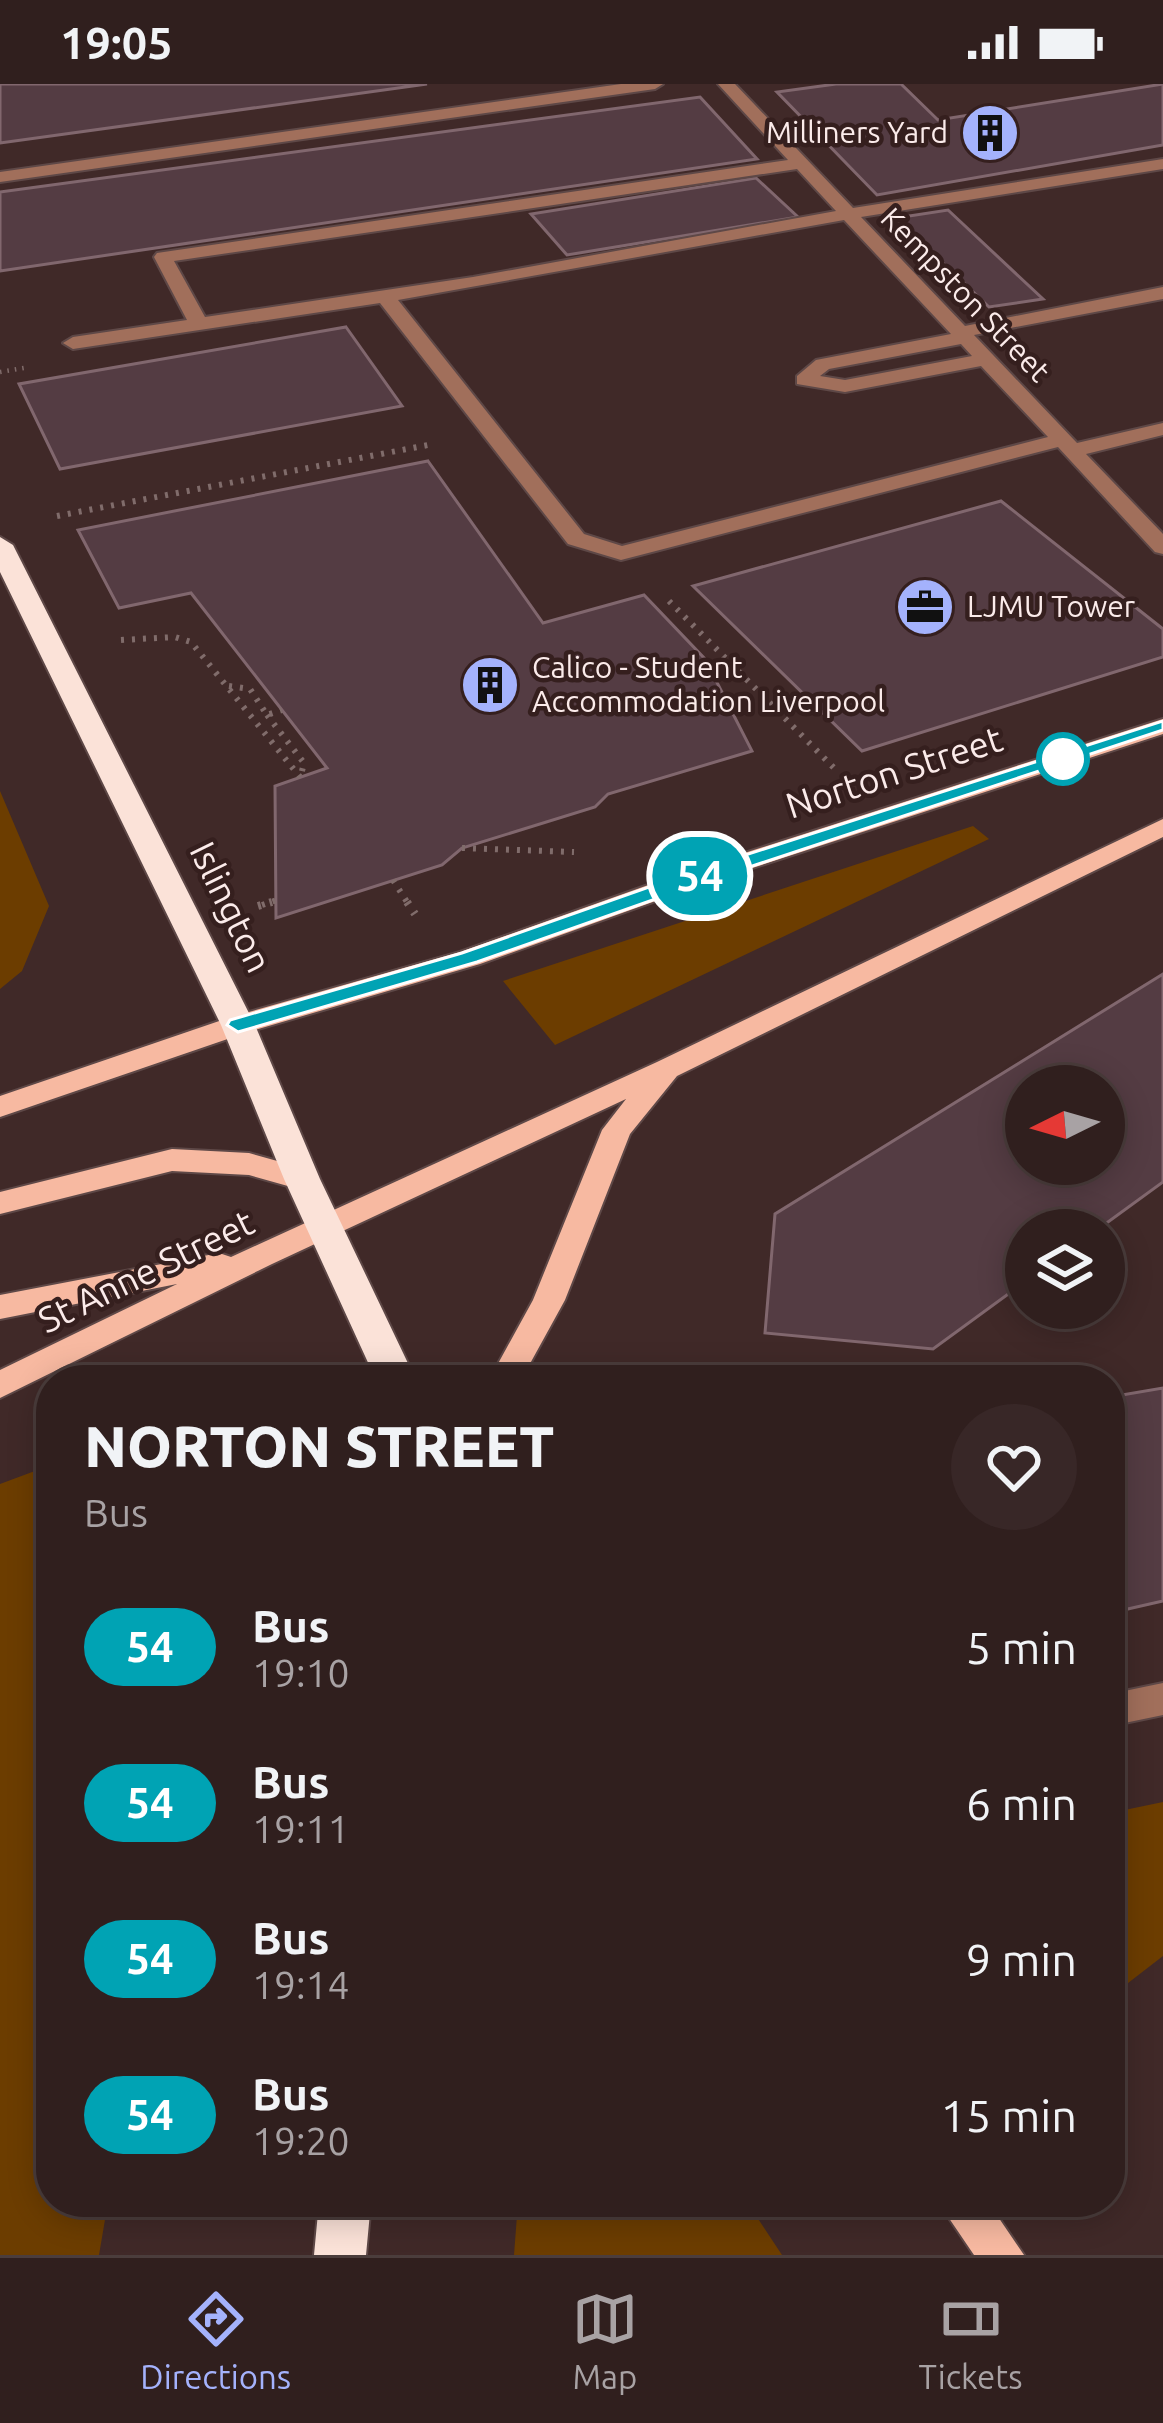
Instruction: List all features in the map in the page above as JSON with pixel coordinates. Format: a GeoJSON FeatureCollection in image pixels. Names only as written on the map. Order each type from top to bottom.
{"type":"FeatureCollection","features":[{"type":"Feature","properties":{"kind":"highway","name":"Islington"},"geometry":{"type":"LineString","coordinates":[[0,545],[238,1025],[302,1179],[390,1365]]}},
{"type":"Feature","properties":{"kind":"highway"},"geometry":{"type":"LineString","coordinates":[[340,2255],[344,2217]]}},
{"type":"Feature","properties":{"kind":"main road","name":"Norton Street"},"geometry":{"type":"LineString","coordinates":[[238,1025],[470,958],[691,879],[1163,726]]}},
{"type":"Feature","properties":{"kind":"main road"},"geometry":{"type":"LineString","coordinates":[[327,1229],[1163,827]]}},
{"type":"Feature","properties":{"kind":"main road"},"geometry":{"type":"LineString","coordinates":[[0,1107],[238,1025]]}},
{"type":"Feature","properties":{"kind":"main road"},"geometry":{"type":"LineString","coordinates":[[513,1365],[549,1300],[617,1130],[667,1069]]}},
{"type":"Feature","properties":{"kind":"main road"},"geometry":{"type":"LineString","coordinates":[[0,1203],[172,1160],[249,1164],[302,1179]]}},
{"type":"Feature","properties":{"kind":"main road","name":"St Anne Street"},"geometry":{"type":"LineString","coordinates":[[40,1365],[261,1256],[327,1229]]}},
{"type":"Feature","properties":{"kind":"main road"},"geometry":{"type":"LineString","coordinates":[[0,1307],[261,1256]]}},
{"type":"Feature","properties":{"kind":"main road","name":"St Anne Street"},"geometry":{"type":"LineString","coordinates":[[0,1385],[36,1367]]}},
{"type":"Feature","properties":{"kind":"main road"},"geometry":{"type":"LineString","coordinates":[[972,2217],[1002,2255]]}},
{"type":"Feature","properties":{"kind":"street"},"geometry":{"type":"LineString","coordinates":[[0,177],[655,84]]}},
{"type":"Feature","properties":{"kind":"street","name":"Kempston Street"},"geometry":{"type":"LineString","coordinates":[[726,84],[1161,542]]}},
{"type":"Feature","properties":{"kind":"street"},"geometry":{"type":"LineString","coordinates":[[197,321],[163,257],[804,163]]}},
{"type":"Feature","properties":{"kind":"street"},"geometry":{"type":"LineString","coordinates":[[73,343],[1163,164]]}},
{"type":"Feature","properties":{"kind":"street"},"geometry":{"type":"LineString","coordinates":[[985,359],[845,386],[804,380],[823,364],[1163,293]]}},
{"type":"Feature","properties":{"kind":"street"},"geometry":{"type":"LineString","coordinates":[[384,295],[576,539],[621,553],[1067,446],[1163,429]]}},
{"type":"Feature","properties":{"kind":"street"},"geometry":{"type":"LineString","coordinates":[[1125,1707],[1163,1699]]}},
{"type":"Feature","properties":{"kind":"path"},"geometry":{"type":"LineString","coordinates":[[57,516],[494,432]]}},
{"type":"Feature","properties":{"kind":"path"},"geometry":{"type":"LineString","coordinates":[[621,553],[850,784]]}},
{"type":"Feature","properties":{"kind":"path"},"geometry":{"type":"LineString","coordinates":[[121,640],[185,638],[230,686],[300,777],[304,763],[250,689],[230,686]]}},
{"type":"Feature","properties":{"kind":"path"},"geometry":{"type":"LineString","coordinates":[[268,715],[282,710]]}},
{"type":"Feature","properties":{"kind":"path"},"geometry":{"type":"LineString","coordinates":[[462,848],[596,853]]}},
{"type":"Feature","properties":{"kind":"path"},"geometry":{"type":"LineString","coordinates":[[393,880],[418,918]]}},
{"type":"Feature","properties":{"kind":"path"},"geometry":{"type":"LineString","coordinates":[[258,906],[277,900]]}},
{"type":"Feature","properties":{"kind":"shaded area"},"geometry":{"type":"Polygon","coordinates":[[[0,791],[49,906],[22,971],[0,989],[0,791]]]}},
{"type":"Feature","properties":{"kind":"shaded area"},"geometry":{"type":"Polygon","coordinates":[[[973,826],[989,839],[555,1045],[503,981],[973,826]]]}},
{"type":"Feature","properties":{"kind":"shaded area"},"geometry":{"type":"Polygon","coordinates":[[[36,1471],[36,2217],[105,2217],[99,2255],[0,2255],[0,1484],[36,1471]]]}},
{"type":"Feature","properties":{"kind":"shaded area"},"geometry":{"type":"Polygon","coordinates":[[[1163,1802],[1163,1956],[1125,1985],[1125,1810],[1163,1802]]]}},
{"type":"Feature","properties":{"kind":"shaded area"},"geometry":{"type":"Polygon","coordinates":[[[517,2217],[757,2217],[782,2255],[514,2255],[517,2217]]]}},
{"type":"Feature","properties":{"kind":"building"},"geometry":{"type":"Polygon","coordinates":[[[0,84],[427,84],[0,143],[0,84]]]}},
{"type":"Feature","properties":{"kind":"building","name":"Milliners Yard"},"geometry":{"type":"Polygon","coordinates":[[[836,84],[901,84],[938,120],[1163,84],[1163,145],[877,195],[777,92],[836,84]]]}},
{"type":"Feature","properties":{"kind":"building"},"geometry":{"type":"Polygon","coordinates":[[[700,97],[757,159],[0,271],[0,192],[700,97]]]}},
{"type":"Feature","properties":{"kind":"building"},"geometry":{"type":"Polygon","coordinates":[[[756,178],[798,217],[567,255],[531,214],[756,178]]]}},
{"type":"Feature","properties":{"kind":"building"},"geometry":{"type":"Polygon","coordinates":[[[948,210],[1043,299],[989,307],[896,218],[948,210]]]}},
{"type":"Feature","properties":{"kind":"building"},"geometry":{"type":"Polygon","coordinates":[[[346,327],[402,406],[60,469],[19,384],[346,327]]]}},
{"type":"Feature","properties":{"kind":"building","name":"Calico - Student Accommodation Liverpool"},"geometry":{"type":"Polygon","coordinates":[[[428,461],[543,623],[644,595],[705,659],[752,751],[608,794],[595,807],[462,848],[442,865],[276,918],[275,786],[327,768],[191,593],[119,608],[78,530],[428,461]]]}},
{"type":"Feature","properties":{"kind":"building","name":"LJMU Tower"},"geometry":{"type":"Polygon","coordinates":[[[1001,501],[1163,629],[1163,657],[862,751],[693,586],[1001,501]]]}},
{"type":"Feature","properties":{"kind":"building"},"geometry":{"type":"Polygon","coordinates":[[[1163,974],[1163,1182],[1125,1210],[1005,1209],[1005,1296],[933,1349],[765,1333],[775,1214],[1005,1072],[1005,1185],[1125,1185],[1125,1065],[1016,1065],[1163,974]]]}},
{"type":"Feature","properties":{"kind":"building"},"geometry":{"type":"Polygon","coordinates":[[[1163,1388],[1163,1601],[1125,1610],[1125,1394],[1163,1388]]]}},
{"type":"Feature","properties":{"kind":"bus line","name":"54"},"geometry":{"type":"LineString","coordinates":[[238,1025],[470,958],[691,879],[1163,726]]}},
{"type":"Feature","properties":{"kind":"place","name":"Milliners Yard"},"geometry":{"type":"Point","coordinates":[990,133]}},
{"type":"Feature","properties":{"kind":"place","name":"LJMU Tower"},"geometry":{"type":"Point","coordinates":[925,607]}},
{"type":"Feature","properties":{"kind":"place","name":"Calico - Student Accommodation Liverpool"},"geometry":{"type":"Point","coordinates":[490,685]}}]}
